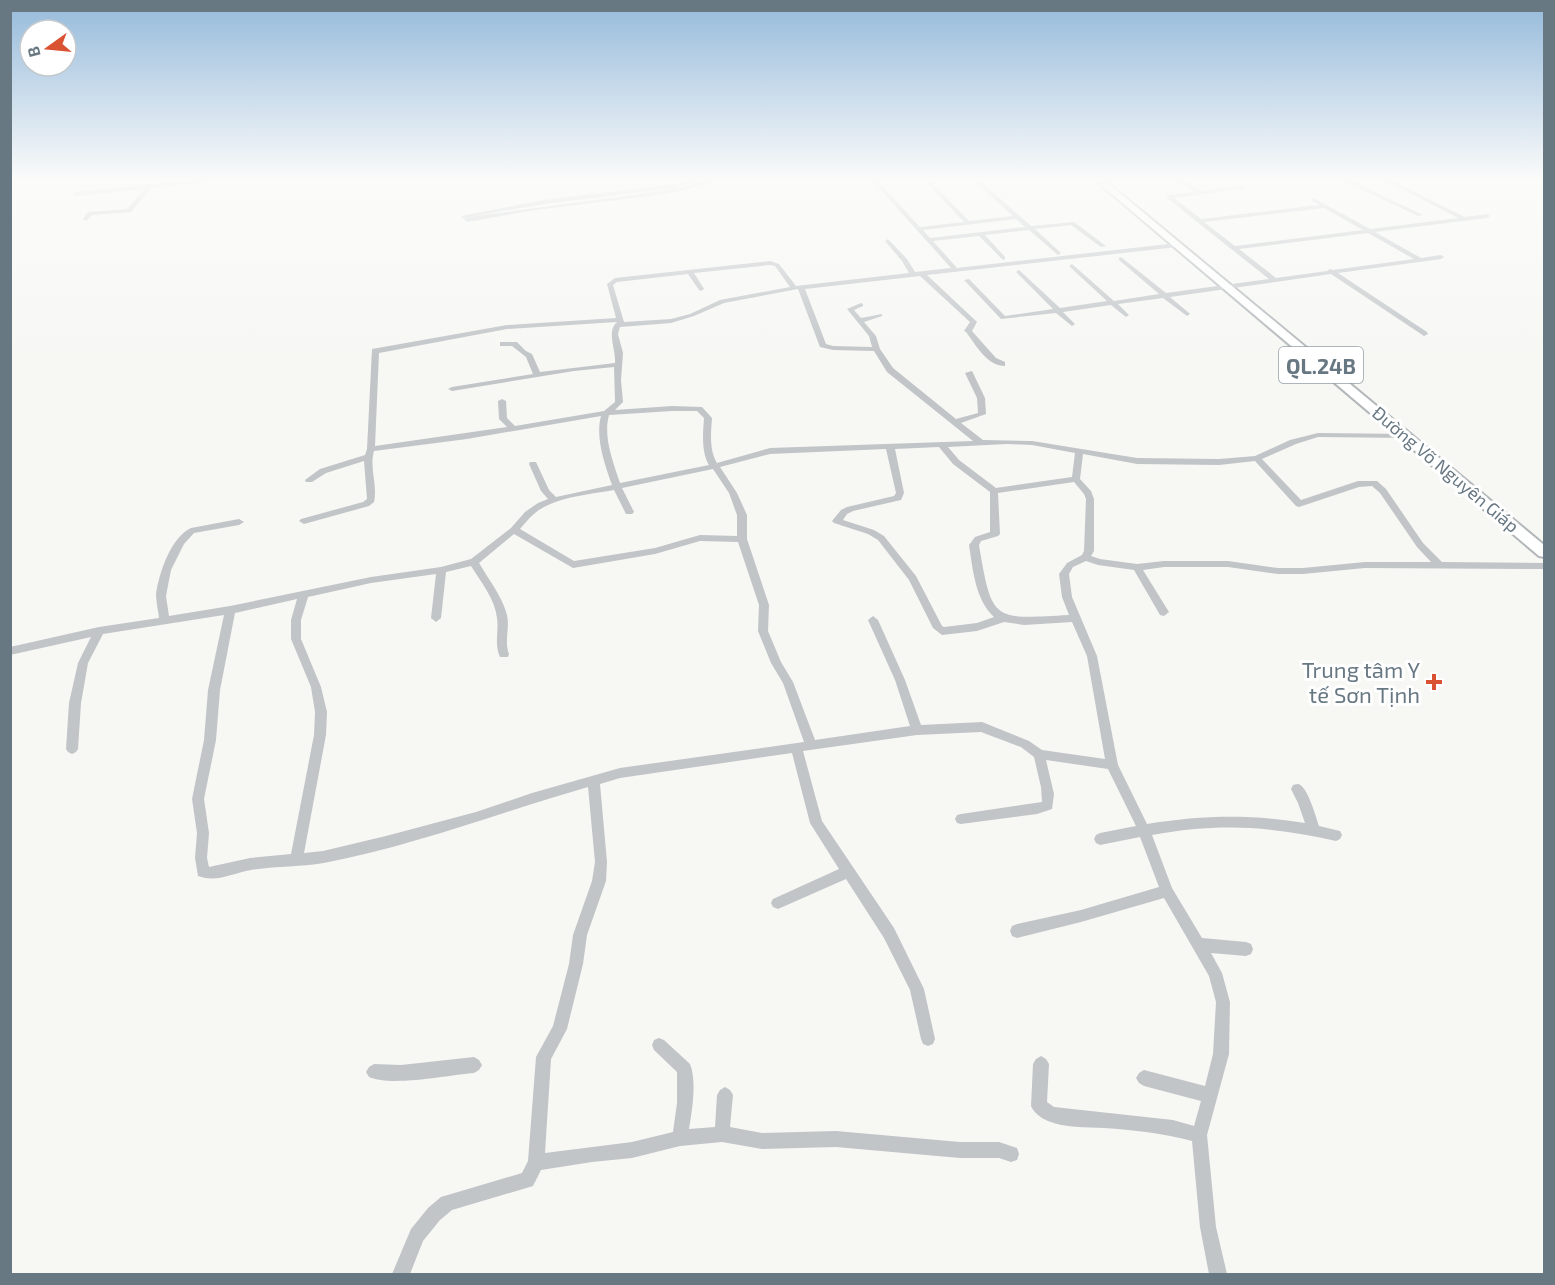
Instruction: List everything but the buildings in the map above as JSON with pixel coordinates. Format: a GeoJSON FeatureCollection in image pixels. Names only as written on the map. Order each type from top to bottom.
{"type":"FeatureCollection","features":[{"type":"Feature","properties":{"kind":"main road","name":"Đường Võ Nguyên Giáp"},"geometry":{"type":"LineString","coordinates":[[1170,239],[1545,552]]}},
{"type":"Feature","properties":{"kind":"street"},"geometry":{"type":"LineString","coordinates":[[930,240],[937,239]]}},
{"type":"Feature","properties":{"kind":"street"},"geometry":{"type":"LineString","coordinates":[[985,239],[1003,258]]}},
{"type":"Feature","properties":{"kind":"street"},"geometry":{"type":"LineString","coordinates":[[1042,239],[1058,253]]}},
{"type":"Feature","properties":{"kind":"street"},"geometry":{"type":"LineString","coordinates":[[1093,239],[1102,246]]}},
{"type":"Feature","properties":{"kind":"street"},"geometry":{"type":"LineString","coordinates":[[1223,239],[1273,279]]}},
{"type":"Feature","properties":{"kind":"street"},"geometry":{"type":"LineString","coordinates":[[1235,248],[1307,239]]}},
{"type":"Feature","properties":{"kind":"street"},"geometry":{"type":"LineString","coordinates":[[1384,239],[1420,260]]}},
{"type":"Feature","properties":{"kind":"street"},"geometry":{"type":"LineString","coordinates":[[930,240],[956,270]]}},
{"type":"Feature","properties":{"kind":"street"},"geometry":{"type":"LineString","coordinates":[[888,241],[913,274]]}},
{"type":"Feature","properties":{"kind":"street"},"geometry":{"type":"LineString","coordinates":[[304,521],[366,504],[371,500],[369,453],[375,351],[507,327],[671,321],[722,302],[798,288],[1177,245]]}},
{"type":"Feature","properties":{"kind":"street"},"geometry":{"type":"LineString","coordinates":[[967,280],[1003,318],[1226,285],[1441,257]]}},
{"type":"Feature","properties":{"kind":"street"},"geometry":{"type":"LineString","coordinates":[[1121,259],[1187,314]]}},
{"type":"Feature","properties":{"kind":"street"},"geometry":{"type":"LineString","coordinates":[[629,512],[608,455],[603,426],[605,415],[619,402],[616,365],[619,357],[614,332],[620,322],[610,284],[612,281],[770,263],[777,265],[798,288],[825,347],[876,349]]}},
{"type":"Feature","properties":{"kind":"street"},"geometry":{"type":"LineString","coordinates":[[1072,266],[1126,315]]}},
{"type":"Feature","properties":{"kind":"street"},"geometry":{"type":"LineString","coordinates":[[1330,271],[1424,334]]}},
{"type":"Feature","properties":{"kind":"street"},"geometry":{"type":"LineString","coordinates":[[690,272],[701,289]]}},
{"type":"Feature","properties":{"kind":"street"},"geometry":{"type":"LineString","coordinates":[[1019,272],[1072,324]]}},
{"type":"Feature","properties":{"kind":"street"},"geometry":{"type":"LineString","coordinates":[[922,274],[974,322],[968,331],[993,360],[1002,364]]}},
{"type":"Feature","properties":{"kind":"street"},"geometry":{"type":"LineString","coordinates":[[861,305],[850,308],[872,336],[876,349],[890,370],[981,443]]}},
{"type":"Feature","properties":{"kind":"street"},"geometry":{"type":"LineString","coordinates":[[860,321],[880,315]]}},
{"type":"Feature","properties":{"kind":"street"},"geometry":{"type":"LineString","coordinates":[[502,344],[514,344],[529,356],[537,375]]}},
{"type":"Feature","properties":{"kind":"street"},"geometry":{"type":"LineString","coordinates":[[452,389],[574,369],[616,365]]}},
{"type":"Feature","properties":{"kind":"street"},"geometry":{"type":"LineString","coordinates":[[956,422],[982,414],[983,401],[969,374]]}},
{"type":"Feature","properties":{"kind":"street"},"geometry":{"type":"LineString","coordinates":[[502,401],[503,419],[513,428]]}},
{"type":"Feature","properties":{"kind":"street"},"geometry":{"type":"LineString","coordinates":[[309,480],[322,471],[369,453],[624,410],[670,407],[699,409],[708,417],[707,439],[710,459],[733,492],[742,515],[742,539],[764,605],[766,642],[788,682],[811,744]]}},
{"type":"Feature","properties":{"kind":"street"},"geometry":{"type":"LineString","coordinates":[[10,651],[99,631],[230,610],[371,580],[441,570],[474,562],[514,530],[528,514],[554,501],[715,466],[770,451],[1032,443],[1137,461],[1219,462],[1257,458],[1314,436],[1406,436]]}},
{"type":"Feature","properties":{"kind":"street"},"geometry":{"type":"LineString","coordinates":[[942,445],[956,462],[994,491],[1076,479]]}},
{"type":"Feature","properties":{"kind":"street"},"geometry":{"type":"LineString","coordinates":[[890,446],[900,493],[898,498],[850,509],[844,512],[837,522],[877,534],[881,538],[913,578],[938,628],[942,631],[977,627],[1000,619]]}},
{"type":"Feature","properties":{"kind":"street"},"geometry":{"type":"LineString","coordinates":[[1079,452],[1076,479],[1088,493],[1089,551],[1086,557],[1070,565],[1064,574],[1066,597],[1092,656],[1112,765],[1144,830],[1167,891],[1215,973],[1223,1002],[1221,1054],[1199,1135],[1208,1227],[1218,1275]]}},
{"type":"Feature","properties":{"kind":"street"},"geometry":{"type":"LineString","coordinates":[[1257,458],[1299,504],[1358,484],[1374,483],[1383,491],[1420,544],[1438,564]]}},
{"type":"Feature","properties":{"kind":"street"},"geometry":{"type":"LineString","coordinates":[[534,464],[545,491],[554,501]]}},
{"type":"Feature","properties":{"kind":"street"},"geometry":{"type":"LineString","coordinates":[[994,491],[995,534],[975,540],[974,549],[984,597],[989,608],[1000,619],[1008,621],[1074,618]]}},
{"type":"Feature","properties":{"kind":"street"},"geometry":{"type":"LineString","coordinates":[[164,620],[161,596],[166,570],[180,542],[191,531],[239,522]]}},
{"type":"Feature","properties":{"kind":"street"},"geometry":{"type":"LineString","coordinates":[[514,530],[573,566],[655,552],[700,537],[742,539]]}},
{"type":"Feature","properties":{"kind":"street"},"geometry":{"type":"LineString","coordinates":[[1086,557],[1098,562],[1137,567],[1164,564],[1228,564],[1245,565],[1257,570],[1303,571],[1365,565],[1545,566]]}},
{"type":"Feature","properties":{"kind":"street"},"geometry":{"type":"LineString","coordinates":[[474,562],[496,600],[502,617],[501,645],[504,654]]}},
{"type":"Feature","properties":{"kind":"street"},"geometry":{"type":"LineString","coordinates":[[1137,567],[1164,612]]}},
{"type":"Feature","properties":{"kind":"street"},"geometry":{"type":"LineString","coordinates":[[436,618],[441,570]]}},
{"type":"Feature","properties":{"kind":"street"},"geometry":{"type":"LineString","coordinates":[[296,860],[320,735],[321,712],[316,687],[296,639],[296,620],[304,594]]}},
{"type":"Feature","properties":{"kind":"street"},"geometry":{"type":"LineString","coordinates":[[230,610],[214,690],[210,740],[198,799],[203,833],[201,858],[203,872],[211,874],[250,864],[323,856],[436,829],[532,798],[639,770],[917,730],[982,727],[1025,744],[1039,754],[1112,765]]}},
{"type":"Feature","properties":{"kind":"street"},"geometry":{"type":"LineString","coordinates":[[873,620],[900,680],[917,730]]}},
{"type":"Feature","properties":{"kind":"street"},"geometry":{"type":"LineString","coordinates":[[72,749],[75,703],[83,663],[99,631]]}},
{"type":"Feature","properties":{"kind":"street"},"geometry":{"type":"LineString","coordinates":[[797,749],[816,823],[889,933],[917,989],[928,1039]]}},
{"type":"Feature","properties":{"kind":"street"},"geometry":{"type":"LineString","coordinates":[[961,819],[1036,809],[1048,805],[1050,798],[1039,754]]}},
{"type":"Feature","properties":{"kind":"street"},"geometry":{"type":"LineString","coordinates":[[401,1275],[417,1235],[434,1214],[447,1203],[527,1180],[536,1163],[544,1056],[560,1029],[576,964],[580,935],[599,881],[601,862],[594,782]]}},
{"type":"Feature","properties":{"kind":"street"},"geometry":{"type":"LineString","coordinates":[[1297,789],[1304,801],[1314,830]]}},
{"type":"Feature","properties":{"kind":"street"},"geometry":{"type":"LineString","coordinates":[[1100,839],[1144,830],[1237,821],[1314,830],[1336,835]]}},
{"type":"Feature","properties":{"kind":"street"},"geometry":{"type":"LineString","coordinates":[[778,903],[849,872]]}},
{"type":"Feature","properties":{"kind":"street"},"geometry":{"type":"LineString","coordinates":[[1017,931],[1081,916],[1167,891]]}},
{"type":"Feature","properties":{"kind":"street"},"geometry":{"type":"LineString","coordinates":[[1200,945],[1246,950]]}},
{"type":"Feature","properties":{"kind":"street"},"geometry":{"type":"LineString","coordinates":[[659,1045],[686,1069],[685,1103],[680,1138]]}},
{"type":"Feature","properties":{"kind":"street"},"geometry":{"type":"LineString","coordinates":[[1041,1064],[1039,1106],[1050,1114],[1062,1118],[1173,1128],[1199,1135]]}},
{"type":"Feature","properties":{"kind":"street"},"geometry":{"type":"LineString","coordinates":[[374,1072],[401,1073],[474,1065]]}},
{"type":"Feature","properties":{"kind":"street"},"geometry":{"type":"LineString","coordinates":[[1144,1078],[1209,1095]]}},
{"type":"Feature","properties":{"kind":"street"},"geometry":{"type":"LineString","coordinates":[[722,1134],[725,1095]]}},
{"type":"Feature","properties":{"kind":"street"},"geometry":{"type":"LineString","coordinates":[[536,1163],[632,1150],[680,1138],[722,1134],[762,1141],[836,1139],[960,1150],[999,1150],[1011,1154]]}},
{"type":"Feature","properties":{"kind":"place","name":"Trung tâm Y tế Sơn Tịnh"},"geometry":{"type":"Point","coordinates":[1434,682]}}]}
